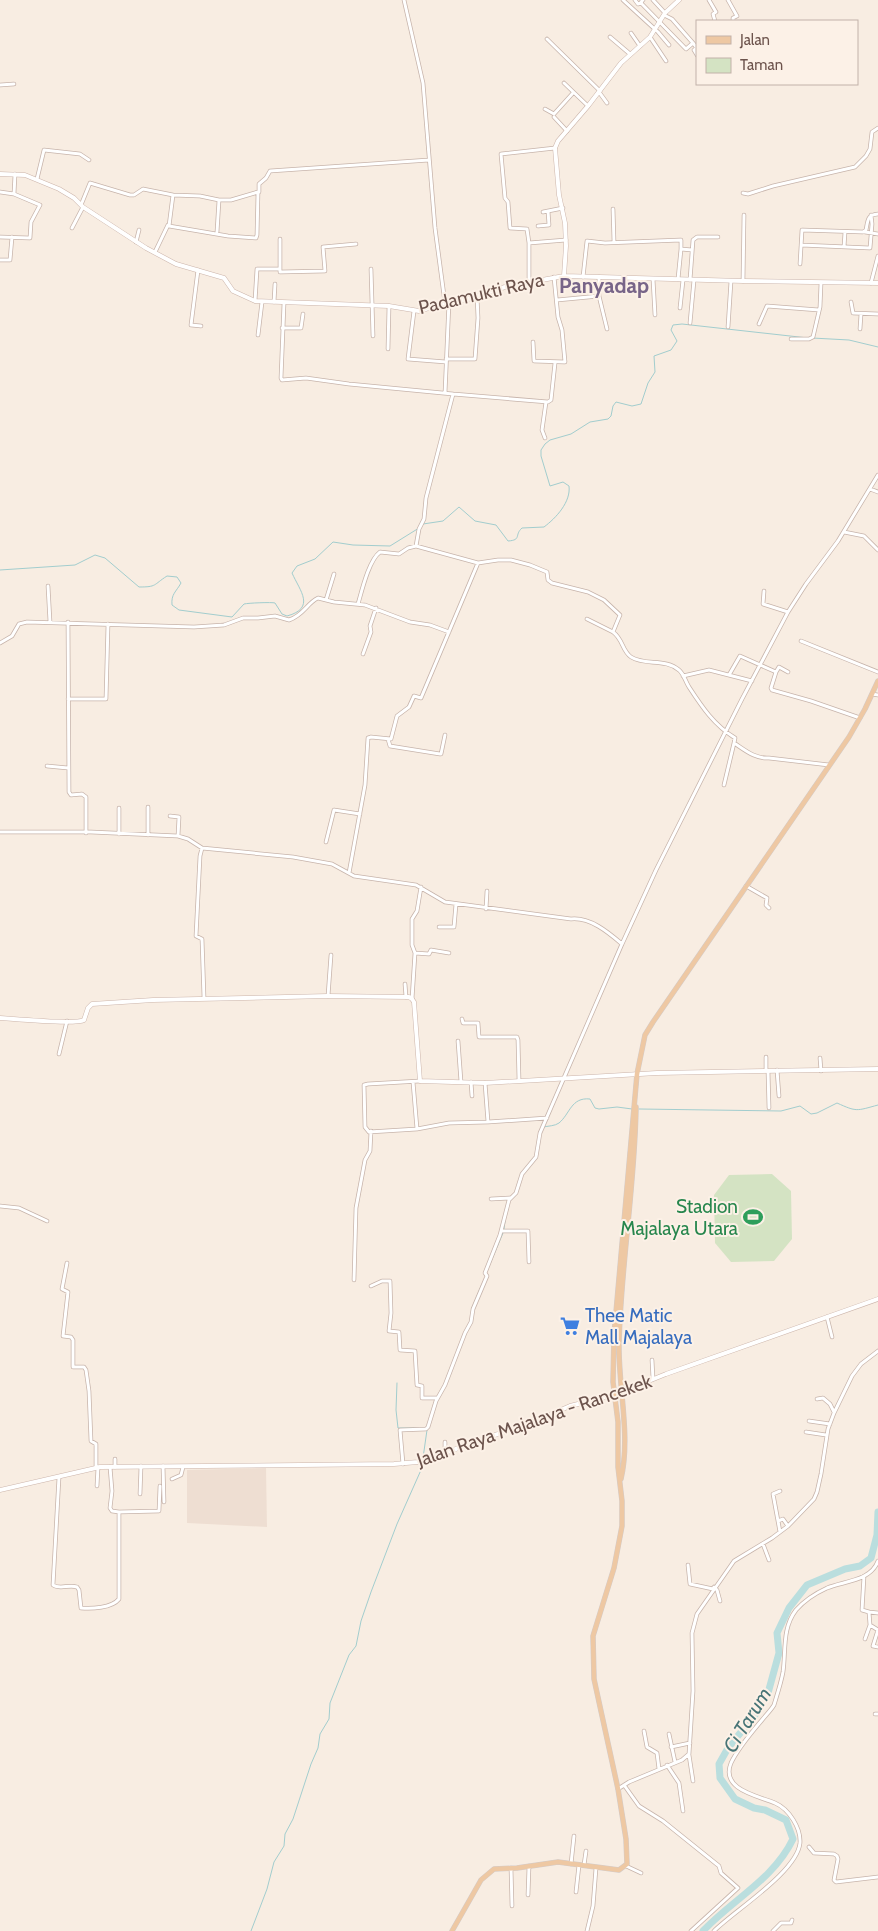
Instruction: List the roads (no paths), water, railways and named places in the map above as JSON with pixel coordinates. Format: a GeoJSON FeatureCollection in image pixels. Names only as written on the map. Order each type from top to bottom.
{"type":"FeatureCollection","features":[{"type":"Feature","properties":{"kind":"main road"},"geometry":{"type":"LineString","coordinates":[[452,1931],[484,1876],[494,1869],[552,1862],[619,1870],[626,1866],[628,1855],[618,1789],[594,1680],[592,1658],[594,1629],[620,1545],[622,1526],[618,1467],[618,1422],[614,1395],[614,1335],[637,1074],[642,1049],[649,1028],[860,718],[878,680]]}},
{"type":"Feature","properties":{"kind":"main road"},"geometry":{"type":"LineString","coordinates":[[620,1480],[624,1452],[619,1343],[621,1292],[635,1128],[635,1101]]}},
{"type":"Feature","properties":{"kind":"street"},"geometry":{"type":"LineString","coordinates":[[404,0],[423,83],[435,228],[447,302],[445,393]]}},
{"type":"Feature","properties":{"kind":"street"},"geometry":{"type":"LineString","coordinates":[[623,0],[669,45]]}},
{"type":"Feature","properties":{"kind":"street"},"geometry":{"type":"LineString","coordinates":[[634,0],[638,4],[642,2],[686,49],[693,43]]}},
{"type":"Feature","properties":{"kind":"street"},"geometry":{"type":"LineString","coordinates":[[653,0],[666,16],[672,18],[696,47]]}},
{"type":"Feature","properties":{"kind":"street"},"geometry":{"type":"LineString","coordinates":[[564,276],[566,240],[555,148],[630,54],[650,38],[663,24],[666,16],[678,0]]}},
{"type":"Feature","properties":{"kind":"street"},"geometry":{"type":"LineString","coordinates":[[709,0],[716,12],[713,14],[716,20]]}},
{"type":"Feature","properties":{"kind":"street"},"geometry":{"type":"LineString","coordinates":[[728,0],[736,15],[733,20]]}},
{"type":"Feature","properties":{"kind":"street"},"geometry":{"type":"LineString","coordinates":[[631,33],[640,46]]}},
{"type":"Feature","properties":{"kind":"street"},"geometry":{"type":"LineString","coordinates":[[610,36],[630,54]]}},
{"type":"Feature","properties":{"kind":"street"},"geometry":{"type":"LineString","coordinates":[[547,38],[600,93],[607,103]]}},
{"type":"Feature","properties":{"kind":"street"},"geometry":{"type":"LineString","coordinates":[[650,38],[666,61]]}},
{"type":"Feature","properties":{"kind":"street"},"geometry":{"type":"LineString","coordinates":[[0,85],[14,84]]}},
{"type":"Feature","properties":{"kind":"street"},"geometry":{"type":"LineString","coordinates":[[564,84],[588,106]]}},
{"type":"Feature","properties":{"kind":"street"},"geometry":{"type":"LineString","coordinates":[[545,109],[554,114],[573,92]]}},
{"type":"Feature","properties":{"kind":"street"},"geometry":{"type":"LineString","coordinates":[[554,117],[567,131]]}},
{"type":"Feature","properties":{"kind":"street"},"geometry":{"type":"LineString","coordinates":[[743,193],[748,194],[773,186],[855,167],[866,156],[870,149],[872,132],[878,128]]}},
{"type":"Feature","properties":{"kind":"street"},"geometry":{"type":"LineString","coordinates":[[529,281],[527,229],[510,228],[508,202],[505,198],[502,154],[555,148]]}},
{"type":"Feature","properties":{"kind":"street"},"geometry":{"type":"LineString","coordinates":[[37,179],[44,150],[80,154],[89,160]]}},
{"type":"Feature","properties":{"kind":"street"},"geometry":{"type":"LineString","coordinates":[[168,225],[217,232],[228,236],[256,238],[259,184],[270,171],[429,160]]}},
{"type":"Feature","properties":{"kind":"street","name":"Padamukti Raya"},"geometry":{"type":"LineString","coordinates":[[0,174],[25,175],[59,189],[136,242],[176,264],[197,272],[224,278],[233,291],[255,301],[262,302],[372,306],[414,311],[447,302],[477,297],[529,281],[554,279],[564,276],[743,282],[878,283]]}},
{"type":"Feature","properties":{"kind":"street"},"geometry":{"type":"LineString","coordinates":[[14,194],[15,174]]}},
{"type":"Feature","properties":{"kind":"street"},"geometry":{"type":"LineString","coordinates":[[72,228],[90,183],[130,195],[134,195],[143,189],[173,195],[200,196],[219,200],[231,200],[256,191],[259,194]]}},
{"type":"Feature","properties":{"kind":"street"},"geometry":{"type":"LineString","coordinates":[[0,192],[14,194],[40,204],[31,222],[30,238],[0,237]]}},
{"type":"Feature","properties":{"kind":"street"},"geometry":{"type":"LineString","coordinates":[[155,252],[168,225],[173,195]]}},
{"type":"Feature","properties":{"kind":"street"},"geometry":{"type":"LineString","coordinates":[[217,232],[219,200]]}},
{"type":"Feature","properties":{"kind":"street"},"geometry":{"type":"LineString","coordinates":[[543,212],[563,208]]}},
{"type":"Feature","properties":{"kind":"street"},"geometry":{"type":"LineString","coordinates":[[613,209],[614,242]]}},
{"type":"Feature","properties":{"kind":"street"},"geometry":{"type":"LineString","coordinates":[[538,226],[549,225],[548,211]]}},
{"type":"Feature","properties":{"kind":"street"},"geometry":{"type":"LineString","coordinates":[[865,232],[868,217],[878,213]]}},
{"type":"Feature","properties":{"kind":"street"},"geometry":{"type":"LineString","coordinates":[[743,282],[744,215]]}},
{"type":"Feature","properties":{"kind":"street"},"geometry":{"type":"LineString","coordinates":[[801,245],[870,248],[872,233],[871,215]]}},
{"type":"Feature","properties":{"kind":"street"},"geometry":{"type":"LineString","coordinates":[[136,242],[139,230]]}},
{"type":"Feature","properties":{"kind":"street"},"geometry":{"type":"LineString","coordinates":[[800,264],[802,230],[878,234]]}},
{"type":"Feature","properties":{"kind":"street"},"geometry":{"type":"LineString","coordinates":[[844,247],[845,232]]}},
{"type":"Feature","properties":{"kind":"street"},"geometry":{"type":"LineString","coordinates":[[0,260],[10,260],[12,237]]}},
{"type":"Feature","properties":{"kind":"street"},"geometry":{"type":"LineString","coordinates":[[690,323],[693,240],[697,237],[718,237]]}},
{"type":"Feature","properties":{"kind":"street"},"geometry":{"type":"LineString","coordinates":[[280,239],[280,269]]}},
{"type":"Feature","properties":{"kind":"street"},"geometry":{"type":"LineString","coordinates":[[529,243],[566,240]]}},
{"type":"Feature","properties":{"kind":"street"},"geometry":{"type":"LineString","coordinates":[[582,277],[586,242],[681,240],[680,308]]}},
{"type":"Feature","properties":{"kind":"street"},"geometry":{"type":"LineString","coordinates":[[255,301],[258,269],[280,269],[280,272],[325,271],[323,247],[356,244]]}},
{"type":"Feature","properties":{"kind":"street"},"geometry":{"type":"LineString","coordinates":[[681,250],[692,250]]}},
{"type":"Feature","properties":{"kind":"street"},"geometry":{"type":"LineString","coordinates":[[871,283],[878,256]]}},
{"type":"Feature","properties":{"kind":"street"},"geometry":{"type":"LineString","coordinates":[[371,269],[374,336]]}},
{"type":"Feature","properties":{"kind":"street"},"geometry":{"type":"LineString","coordinates":[[197,272],[191,325],[201,326]]}},
{"type":"Feature","properties":{"kind":"street"},"geometry":{"type":"LineString","coordinates":[[599,277],[599,296],[607,329]]}},
{"type":"Feature","properties":{"kind":"street"},"geometry":{"type":"LineString","coordinates":[[533,342],[534,361],[565,362],[554,279]]}},
{"type":"Feature","properties":{"kind":"street"},"geometry":{"type":"LineString","coordinates":[[653,279],[655,315]]}},
{"type":"Feature","properties":{"kind":"street"},"geometry":{"type":"LineString","coordinates":[[728,327],[731,281]]}},
{"type":"Feature","properties":{"kind":"street"},"geometry":{"type":"LineString","coordinates":[[791,339],[809,339],[813,337],[819,310],[821,283]]}},
{"type":"Feature","properties":{"kind":"street"},"geometry":{"type":"LineString","coordinates":[[274,303],[275,284]]}},
{"type":"Feature","properties":{"kind":"street"},"geometry":{"type":"LineString","coordinates":[[556,300],[599,296]]}},
{"type":"Feature","properties":{"kind":"street"},"geometry":{"type":"LineString","coordinates":[[414,311],[408,359],[475,359],[477,297]]}},
{"type":"Feature","properties":{"kind":"street"},"geometry":{"type":"LineString","coordinates":[[258,335],[262,302]]}},
{"type":"Feature","properties":{"kind":"street"},"geometry":{"type":"LineString","coordinates":[[851,302],[852,312],[878,314]]}},
{"type":"Feature","properties":{"kind":"street"},"geometry":{"type":"LineString","coordinates":[[284,303],[282,380],[306,378],[348,384],[546,402]]}},
{"type":"Feature","properties":{"kind":"street"},"geometry":{"type":"LineString","coordinates":[[759,324],[768,306],[819,310]]}},
{"type":"Feature","properties":{"kind":"street"},"geometry":{"type":"LineString","coordinates":[[388,349],[389,308]]}},
{"type":"Feature","properties":{"kind":"street"},"geometry":{"type":"LineString","coordinates":[[282,328],[301,328],[303,314]]}},
{"type":"Feature","properties":{"kind":"street"},"geometry":{"type":"LineString","coordinates":[[860,329],[861,314]]}},
{"type":"Feature","properties":{"kind":"street"},"geometry":{"type":"LineString","coordinates":[[545,438],[542,430],[546,402],[550,400],[555,363]]}},
{"type":"Feature","properties":{"kind":"street"},"geometry":{"type":"LineString","coordinates":[[416,546],[419,529],[424,519],[426,498],[453,394]]}},
{"type":"Feature","properties":{"kind":"street"},"geometry":{"type":"LineString","coordinates":[[403,1464],[400,1430],[426,1429],[437,1398],[445,1385],[471,1322],[473,1309],[487,1276],[485,1272],[502,1231],[511,1198],[516,1193],[522,1174],[536,1157],[540,1132],[566,1077],[622,944],[656,870],[788,612],[844,532],[878,475]]}},
{"type":"Feature","properties":{"kind":"street"},"geometry":{"type":"LineString","coordinates":[[870,489],[878,492]]}},
{"type":"Feature","properties":{"kind":"street"},"geometry":{"type":"LineString","coordinates":[[844,532],[864,536],[878,550]]}},
{"type":"Feature","properties":{"kind":"street"},"geometry":{"type":"LineString","coordinates":[[358,604],[370,566],[377,553],[398,554],[416,546],[478,563],[511,560],[547,572],[548,580],[552,583],[600,597],[619,613],[619,618],[613,632]]}},
{"type":"Feature","properties":{"kind":"street"},"geometry":{"type":"LineString","coordinates":[[349,873],[365,785],[368,740],[371,737],[392,738],[397,716],[409,707],[414,696],[421,698],[478,563]]}},
{"type":"Feature","properties":{"kind":"street"},"geometry":{"type":"LineString","coordinates":[[326,600],[334,574]]}},
{"type":"Feature","properties":{"kind":"street"},"geometry":{"type":"LineString","coordinates":[[48,586],[50,622]]}},
{"type":"Feature","properties":{"kind":"street"},"geometry":{"type":"LineString","coordinates":[[764,591],[763,604],[788,612]]}},
{"type":"Feature","properties":{"kind":"street"},"geometry":{"type":"LineString","coordinates":[[0,643],[12,636],[22,622],[194,627],[224,625],[243,618],[275,616],[289,620],[306,610],[316,598],[376,608],[410,622],[430,625],[449,632]]}},
{"type":"Feature","properties":{"kind":"street"},"geometry":{"type":"LineString","coordinates":[[363,654],[371,632],[370,626],[376,608]]}},
{"type":"Feature","properties":{"kind":"street"},"geometry":{"type":"LineString","coordinates":[[587,619],[613,632],[620,638],[625,650],[631,657],[642,661],[668,664],[679,670],[706,712],[722,731],[734,738],[724,785]]}},
{"type":"Feature","properties":{"kind":"street"},"geometry":{"type":"LineString","coordinates":[[68,622],[68,768],[70,794],[82,794],[86,797],[86,833]]}},
{"type":"Feature","properties":{"kind":"street"},"geometry":{"type":"LineString","coordinates":[[68,699],[106,699],[108,624]]}},
{"type":"Feature","properties":{"kind":"street"},"geometry":{"type":"LineString","coordinates":[[801,641],[878,672]]}},
{"type":"Feature","properties":{"kind":"street"},"geometry":{"type":"LineString","coordinates":[[730,675],[739,656],[776,672]]}},
{"type":"Feature","properties":{"kind":"street"},"geometry":{"type":"LineString","coordinates":[[788,672],[779,667],[771,688],[772,690],[811,700],[860,718]]}},
{"type":"Feature","properties":{"kind":"street"},"geometry":{"type":"LineString","coordinates":[[683,676],[709,670],[752,681]]}},
{"type":"Feature","properties":{"kind":"street"},"geometry":{"type":"LineString","coordinates":[[872,694],[878,695]]}},
{"type":"Feature","properties":{"kind":"street"},"geometry":{"type":"LineString","coordinates":[[388,739],[390,746],[441,754],[445,735]]}},
{"type":"Feature","properties":{"kind":"street"},"geometry":{"type":"LineString","coordinates":[[734,742],[760,758],[829,765]]}},
{"type":"Feature","properties":{"kind":"street"},"geometry":{"type":"LineString","coordinates":[[46,766],[68,768]]}},
{"type":"Feature","properties":{"kind":"street"},"geometry":{"type":"LineString","coordinates":[[148,806],[148,836]]}},
{"type":"Feature","properties":{"kind":"street"},"geometry":{"type":"LineString","coordinates":[[119,834],[120,808]]}},
{"type":"Feature","properties":{"kind":"street"},"geometry":{"type":"LineString","coordinates":[[326,842],[334,810],[360,814]]}},
{"type":"Feature","properties":{"kind":"street"},"geometry":{"type":"LineString","coordinates":[[170,816],[179,817],[178,836]]}},
{"type":"Feature","properties":{"kind":"street"},"geometry":{"type":"LineString","coordinates":[[0,832],[178,836],[188,839],[202,848],[293,857],[332,864],[354,876],[397,881],[421,887],[440,900],[456,904],[571,919],[580,918],[588,920],[622,944]]}},
{"type":"Feature","properties":{"kind":"street"},"geometry":{"type":"LineString","coordinates":[[202,848],[196,936],[202,939],[204,998]]}},
{"type":"Feature","properties":{"kind":"street"},"geometry":{"type":"LineString","coordinates":[[746,886],[768,898],[766,904],[769,908]]}},
{"type":"Feature","properties":{"kind":"street"},"geometry":{"type":"LineString","coordinates":[[420,1081],[416,1022],[412,999],[415,953],[412,945],[412,919],[417,911],[421,887]]}},
{"type":"Feature","properties":{"kind":"street"},"geometry":{"type":"LineString","coordinates":[[486,909],[487,891]]}},
{"type":"Feature","properties":{"kind":"street"},"geometry":{"type":"LineString","coordinates":[[439,927],[454,927],[456,904]]}},
{"type":"Feature","properties":{"kind":"street"},"geometry":{"type":"LineString","coordinates":[[415,953],[429,954],[431,950],[449,953]]}},
{"type":"Feature","properties":{"kind":"street"},"geometry":{"type":"LineString","coordinates":[[328,996],[331,955]]}},
{"type":"Feature","properties":{"kind":"street"},"geometry":{"type":"LineString","coordinates":[[406,984],[406,997]]}},
{"type":"Feature","properties":{"kind":"street"},"geometry":{"type":"LineString","coordinates":[[0,1018],[55,1022],[83,1021],[89,1006],[93,1003],[204,998],[328,996],[406,997],[412,999]]}},
{"type":"Feature","properties":{"kind":"street"},"geometry":{"type":"LineString","coordinates":[[462,1019],[462,1022],[478,1022],[479,1037],[516,1037],[518,1040],[519,1080]]}},
{"type":"Feature","properties":{"kind":"street"},"geometry":{"type":"LineString","coordinates":[[60,1054],[67,1021]]}},
{"type":"Feature","properties":{"kind":"street"},"geometry":{"type":"LineString","coordinates":[[458,1041],[461,1082]]}},
{"type":"Feature","properties":{"kind":"street"},"geometry":{"type":"LineString","coordinates":[[766,1057],[769,1108]]}},
{"type":"Feature","properties":{"kind":"street"},"geometry":{"type":"LineString","coordinates":[[820,1058],[822,1071]]}},
{"type":"Feature","properties":{"kind":"street"},"geometry":{"type":"LineString","coordinates":[[547,1118],[443,1123],[416,1129],[369,1132],[365,1127],[364,1085],[420,1081],[485,1082],[637,1074],[878,1069]]}},
{"type":"Feature","properties":{"kind":"street"},"geometry":{"type":"LineString","coordinates":[[778,1070],[779,1096]]}},
{"type":"Feature","properties":{"kind":"street"},"geometry":{"type":"LineString","coordinates":[[413,1082],[416,1129]]}},
{"type":"Feature","properties":{"kind":"street"},"geometry":{"type":"LineString","coordinates":[[471,1082],[472,1096]]}},
{"type":"Feature","properties":{"kind":"street"},"geometry":{"type":"LineString","coordinates":[[485,1082],[488,1122]]}},
{"type":"Feature","properties":{"kind":"street"},"geometry":{"type":"LineString","coordinates":[[354,1280],[356,1208],[365,1160],[370,1151],[371,1132]]}},
{"type":"Feature","properties":{"kind":"street"},"geometry":{"type":"LineString","coordinates":[[491,1199],[511,1198]]}},
{"type":"Feature","properties":{"kind":"street"},"geometry":{"type":"LineString","coordinates":[[0,1206],[17,1208],[47,1221]]}},
{"type":"Feature","properties":{"kind":"street"},"geometry":{"type":"LineString","coordinates":[[502,1231],[528,1231],[529,1262]]}},
{"type":"Feature","properties":{"kind":"street"},"geometry":{"type":"LineString","coordinates":[[67,1263],[62,1289],[68,1291],[63,1336],[73,1340],[73,1367],[86,1370],[89,1391],[91,1441],[96,1444],[97,1486]]}},
{"type":"Feature","properties":{"kind":"street"},"geometry":{"type":"LineString","coordinates":[[371,1286],[382,1281],[390,1281],[391,1313],[389,1331],[399,1332],[400,1350],[415,1351],[416,1385],[422,1386],[422,1398],[437,1398]]}},
{"type":"Feature","properties":{"kind":"street","name":"Jalan Raya Majalaya - Rancekek"},"geometry":{"type":"LineString","coordinates":[[0,1490],[97,1467],[403,1464],[426,1461],[570,1406],[614,1395],[653,1379],[878,1299]]}},
{"type":"Feature","properties":{"kind":"street"},"geometry":{"type":"LineString","coordinates":[[827,1317],[832,1337]]}},
{"type":"Feature","properties":{"kind":"street"},"geometry":{"type":"LineString","coordinates":[[693,1781],[689,1754],[693,1691],[693,1626],[700,1607],[734,1561],[763,1544],[788,1526],[815,1497],[821,1474],[826,1435],[834,1413],[860,1364],[878,1351]]}},
{"type":"Feature","properties":{"kind":"street"},"geometry":{"type":"LineString","coordinates":[[652,1360],[653,1379]]}},
{"type":"Feature","properties":{"kind":"street"},"geometry":{"type":"LineString","coordinates":[[817,1399],[824,1398],[831,1405],[834,1413]]}},
{"type":"Feature","properties":{"kind":"street"},"geometry":{"type":"LineString","coordinates":[[809,1420],[830,1424]]}},
{"type":"Feature","properties":{"kind":"street"},"geometry":{"type":"LineString","coordinates":[[806,1432],[826,1435]]}},
{"type":"Feature","properties":{"kind":"street"},"geometry":{"type":"LineString","coordinates":[[445,1442],[446,1453]]}},
{"type":"Feature","properties":{"kind":"street"},"geometry":{"type":"LineString","coordinates":[[115,1459],[110,1508],[112,1511],[159,1511],[160,1486]]}},
{"type":"Feature","properties":{"kind":"street"},"geometry":{"type":"LineString","coordinates":[[140,1494],[141,1466]]}},
{"type":"Feature","properties":{"kind":"street"},"geometry":{"type":"LineString","coordinates":[[163,1466],[164,1502]]}},
{"type":"Feature","properties":{"kind":"street"},"geometry":{"type":"LineString","coordinates":[[172,1480],[181,1475],[182,1467]]}},
{"type":"Feature","properties":{"kind":"street"},"geometry":{"type":"LineString","coordinates":[[59,1477],[52,1582],[56,1587],[77,1587],[81,1608],[116,1604],[119,1599],[119,1512]]}},
{"type":"Feature","properties":{"kind":"street"},"geometry":{"type":"LineString","coordinates":[[780,1491],[773,1494],[780,1532]]}},
{"type":"Feature","properties":{"kind":"street"},"geometry":{"type":"LineString","coordinates":[[778,1521],[783,1519],[788,1526]]}},
{"type":"Feature","properties":{"kind":"street"},"geometry":{"type":"LineString","coordinates":[[763,1544],[769,1560]]}},
{"type":"Feature","properties":{"kind":"street"},"geometry":{"type":"LineString","coordinates":[[714,1931],[777,1878],[796,1856],[800,1843],[800,1834],[796,1823],[791,1817],[777,1804],[740,1789],[733,1782],[730,1772],[733,1759],[773,1707],[783,1673],[788,1624],[797,1610],[813,1596],[827,1588],[864,1576],[872,1571],[878,1561]]}},
{"type":"Feature","properties":{"kind":"street"},"geometry":{"type":"LineString","coordinates":[[688,1565],[690,1584],[714,1588],[717,1590],[720,1600]]}},
{"type":"Feature","properties":{"kind":"street"},"geometry":{"type":"LineString","coordinates":[[864,1576],[862,1610],[878,1613]]}},
{"type":"Feature","properties":{"kind":"street"},"geometry":{"type":"LineString","coordinates":[[865,1639],[870,1625],[869,1612]]}},
{"type":"Feature","properties":{"kind":"street"},"geometry":{"type":"LineString","coordinates":[[870,1625],[878,1630],[873,1646],[878,1648]]}},
{"type":"Feature","properties":{"kind":"street"},"geometry":{"type":"LineString","coordinates":[[644,1731],[646,1746],[657,1753],[659,1769]]}},
{"type":"Feature","properties":{"kind":"street"},"geometry":{"type":"LineString","coordinates":[[669,1734],[676,1762]]}},
{"type":"Feature","properties":{"kind":"street"},"geometry":{"type":"LineString","coordinates":[[672,1747],[690,1743]]}},
{"type":"Feature","properties":{"kind":"street"},"geometry":{"type":"LineString","coordinates":[[618,1789],[689,1754]]}},
{"type":"Feature","properties":{"kind":"street"},"geometry":{"type":"LineString","coordinates":[[668,1765],[679,1783],[683,1811]]}},
{"type":"Feature","properties":{"kind":"street"},"geometry":{"type":"LineString","coordinates":[[624,1785],[639,1806],[663,1820],[719,1866],[721,1873],[738,1888],[691,1931]]}},
{"type":"Feature","properties":{"kind":"street"},"geometry":{"type":"LineString","coordinates":[[571,1864],[574,1836]]}},
{"type":"Feature","properties":{"kind":"street"},"geometry":{"type":"LineString","coordinates":[[809,1846],[814,1853],[837,1856],[834,1880],[836,1882],[878,1877]]}},
{"type":"Feature","properties":{"kind":"street"},"geometry":{"type":"LineString","coordinates":[[576,1892],[581,1865],[586,1851]]}},
{"type":"Feature","properties":{"kind":"street"},"geometry":{"type":"LineString","coordinates":[[528,1895],[529,1866]]}},
{"type":"Feature","properties":{"kind":"street"},"geometry":{"type":"LineString","coordinates":[[626,1866],[641,1873]]}},
{"type":"Feature","properties":{"kind":"street"},"geometry":{"type":"LineString","coordinates":[[512,1868],[512,1906]]}},
{"type":"Feature","properties":{"kind":"street"},"geometry":{"type":"LineString","coordinates":[[586,1931],[593,1906],[596,1868]]}},
{"type":"Feature","properties":{"kind":"street"},"geometry":{"type":"LineString","coordinates":[[774,1931],[781,1923],[790,1923],[792,1920]]}},
{"type":"Feature","properties":{"kind":"waterway"},"geometry":{"type":"LineString","coordinates":[[423,524],[443,521],[459,507],[475,521],[496,525],[508,541],[515,540],[522,528],[544,527],[558,514],[565,504],[568,498],[569,486],[563,482],[550,486],[541,450],[550,440],[571,434],[590,422],[608,419],[616,402],[632,406],[641,404],[648,383],[655,372],[654,356],[671,350],[677,341],[671,330],[673,325],[682,324],[808,338]]}},
{"type":"Feature","properties":{"kind":"waterway"},"geometry":{"type":"LineString","coordinates":[[812,338],[849,340],[878,347]]}},
{"type":"Feature","properties":{"kind":"waterway"},"geometry":{"type":"LineString","coordinates":[[0,570],[75,565],[95,555],[105,558],[139,587],[152,586],[167,576],[177,577],[181,583],[173,596],[172,605],[179,610],[232,617],[244,604],[275,603],[282,614],[287,616],[296,613],[303,604],[302,592],[292,573],[297,566],[315,559],[333,542],[353,545],[390,546],[419,528]]}},
{"type":"Feature","properties":{"kind":"waterway"},"geometry":{"type":"LineString","coordinates":[[543,1127],[559,1123],[575,1103],[584,1099],[590,1099],[595,1108],[599,1109],[617,1107],[632,1109]]}},
{"type":"Feature","properties":{"kind":"waterway"},"geometry":{"type":"LineString","coordinates":[[639,1109],[781,1111],[800,1106],[811,1114],[837,1103],[857,1110],[878,1105]]}},
{"type":"Feature","properties":{"kind":"waterway"},"geometry":{"type":"LineString","coordinates":[[504,1229],[505,1221]]}},
{"type":"Feature","properties":{"kind":"waterway"},"geometry":{"type":"LineString","coordinates":[[490,1264],[503,1233]]}},
{"type":"Feature","properties":{"kind":"waterway"},"geometry":{"type":"LineString","coordinates":[[472,1308],[482,1284]]}},
{"type":"Feature","properties":{"kind":"waterway"},"geometry":{"type":"LineString","coordinates":[[397,1383],[396,1410],[398,1428],[418,1428]]}},
{"type":"Feature","properties":{"kind":"waterway"},"geometry":{"type":"LineString","coordinates":[[423,1458],[427,1430]]}},
{"type":"Feature","properties":{"kind":"waterway"},"geometry":{"type":"LineString","coordinates":[[251,1931],[267,1889],[274,1862],[284,1846],[285,1834],[293,1819],[318,1748],[320,1734],[329,1719],[330,1703],[349,1655],[356,1646],[361,1621],[371,1592],[397,1524],[421,1470],[422,1462]]}},
{"type":"Feature","properties":{"kind":"waterway","name":"Ci Tarum"},"geometry":{"type":"LineString","coordinates":[[703,1931],[764,1878],[785,1853],[793,1839],[786,1820],[735,1799],[720,1778],[719,1764],[728,1748],[755,1715],[768,1693],[779,1653],[777,1633],[789,1608],[807,1585],[845,1569],[860,1566],[871,1558],[877,1535],[878,1512]]}},
{"type":"Feature","properties":{"kind":"place","name":"Stadion Majalaya Utara"},"geometry":{"type":"Point","coordinates":[753,1217]}},
{"type":"Feature","properties":{"kind":"place","name":"Thee Matic Mall Majalaya"},"geometry":{"type":"Point","coordinates":[570,1326]}},
{"type":"Feature","properties":{"kind":"district","name":"Panyadap"},"geometry":{"type":"Point","coordinates":[604,286]}}]}
